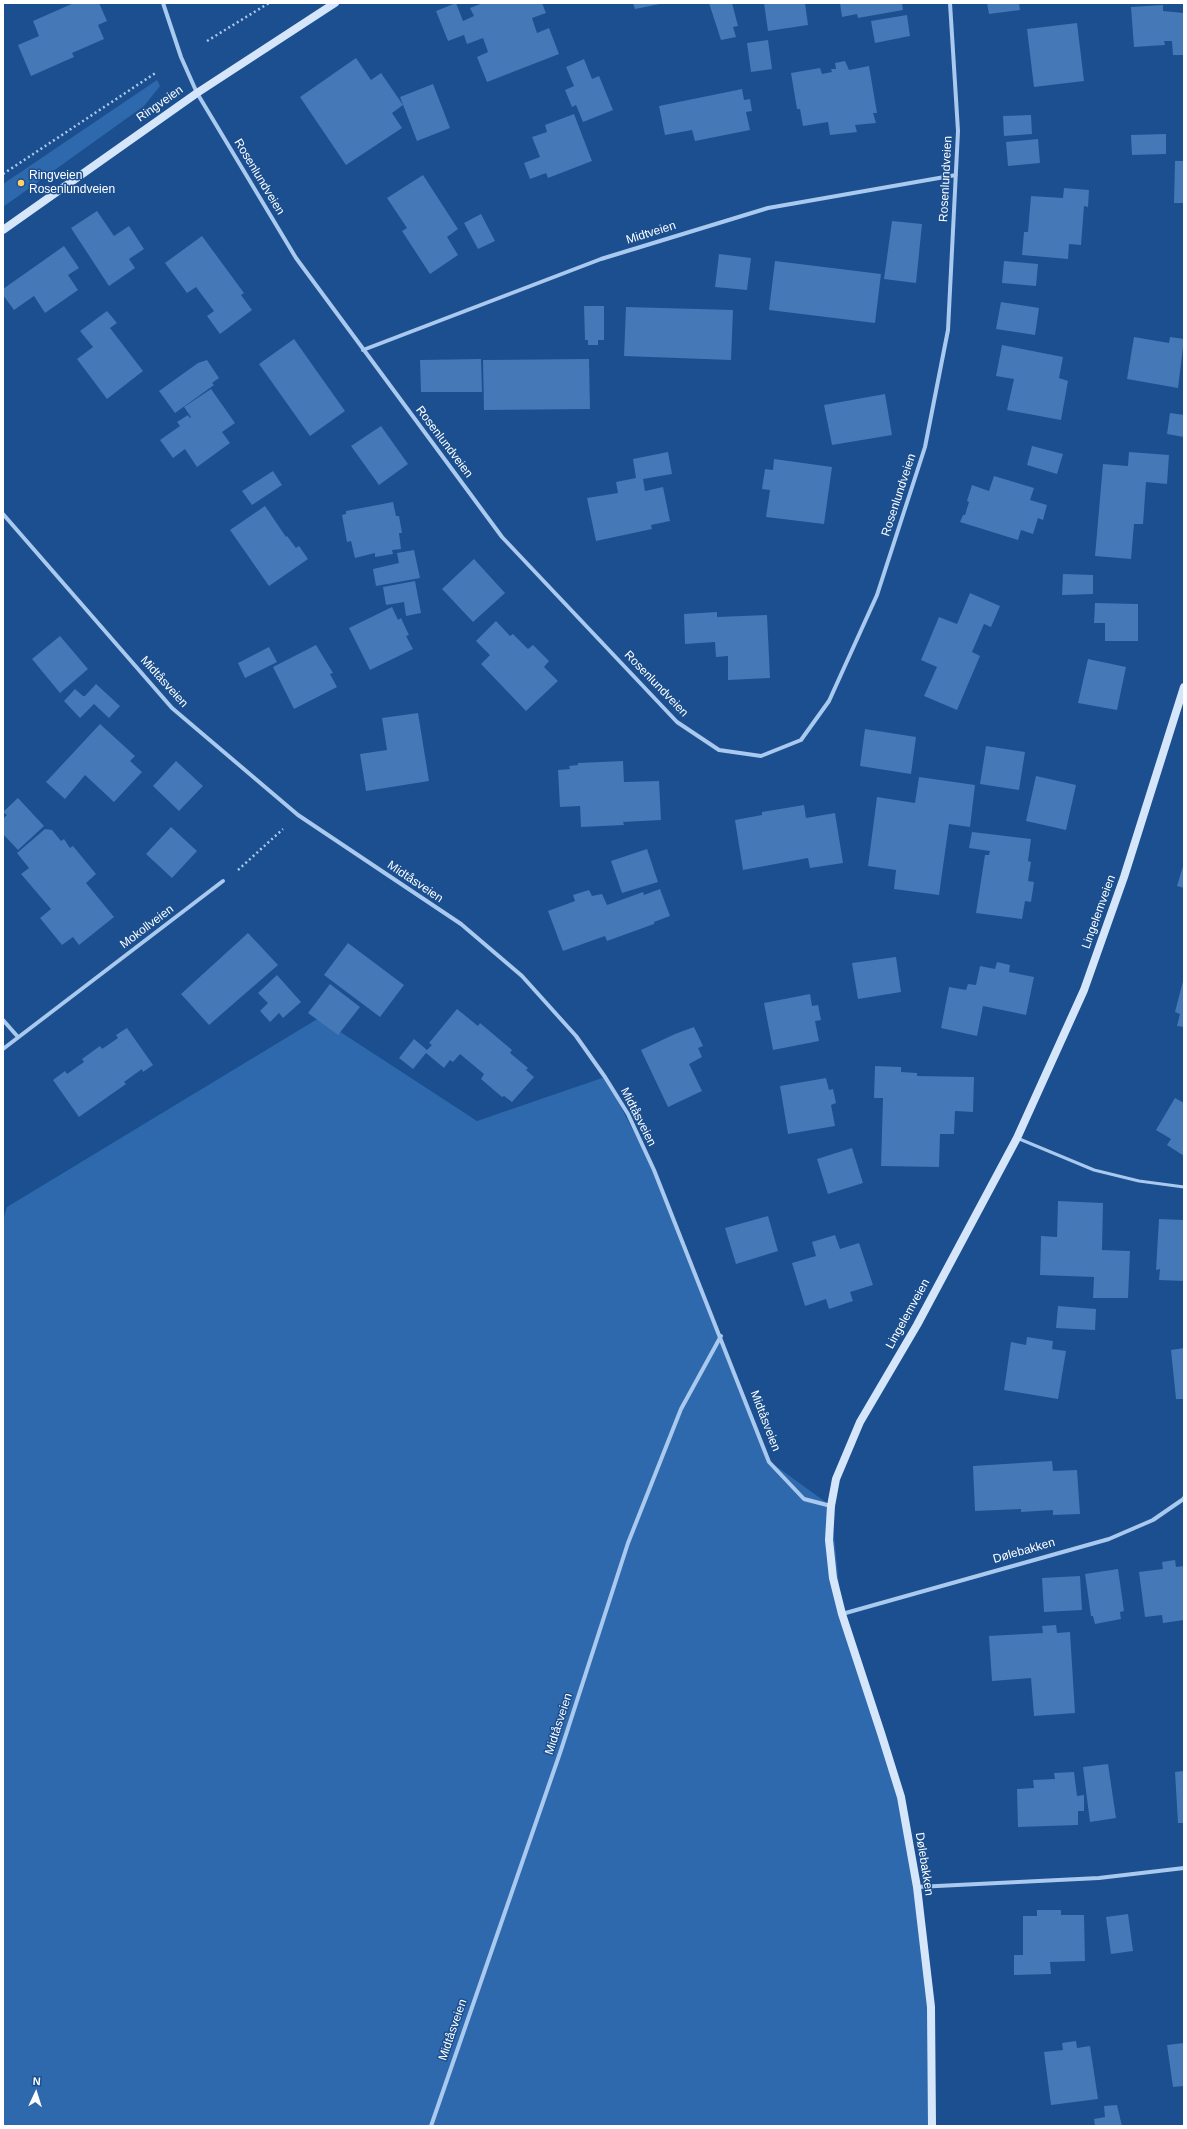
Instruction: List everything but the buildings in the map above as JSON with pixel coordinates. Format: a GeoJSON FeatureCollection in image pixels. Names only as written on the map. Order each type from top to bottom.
{"type":"FeatureCollection","features":[{"type":"Feature","properties":{"kind":"main road","name":"Ringveien"},"geometry":{"type":"LineString","coordinates":[[3,230],[197,93],[335,3]]}},
{"type":"Feature","properties":{"kind":"main road","name":"Lingelemveien"},"geometry":{"type":"LineString","coordinates":[[830,1506],[836,1479],[860,1422],[921,1318],[1018,1138],[1084,990],[1124,878],[1184,687]]}},
{"type":"Feature","properties":{"kind":"main road","name":"Dølebakken"},"geometry":{"type":"LineString","coordinates":[[830,1506],[829,1540],[833,1578],[842,1614],[901,1797],[917,1887],[931,2007],[932,2126]]}},
{"type":"Feature","properties":{"kind":"street","name":"Rosenlundveien"},"geometry":{"type":"LineString","coordinates":[[163,3],[181,57],[197,93],[296,258],[502,537],[677,722],[719,750],[761,756],[801,740],[829,701],[877,595],[924,447],[948,330],[958,132],[950,3]]}},
{"type":"Feature","properties":{"kind":"street","name":"Midtveien"},"geometry":{"type":"LineString","coordinates":[[363,350],[601,259],[768,208],[956,175]]}},
{"type":"Feature","properties":{"kind":"street","name":"Midtåsveien"},"geometry":{"type":"LineString","coordinates":[[3,514],[172,708],[298,815],[461,924],[522,976],[576,1036],[605,1077],[628,1114],[654,1170],[721,1336],[769,1462],[804,1500],[830,1506]]}},
{"type":"Feature","properties":{"kind":"street","name":"Mokollveien"},"geometry":{"type":"LineString","coordinates":[[3,1049],[223,881]]}},
{"type":"Feature","properties":{"kind":"street"},"geometry":{"type":"LineString","coordinates":[[3,1020],[18,1037]]}},
{"type":"Feature","properties":{"kind":"street","name":"Midtåsveien"},"geometry":{"type":"LineString","coordinates":[[431,2126],[561,1750],[628,1543],[682,1409],[721,1336]]}},
{"type":"Feature","properties":{"kind":"street","name":"Dølebakken"},"geometry":{"type":"LineString","coordinates":[[842,1614],[1109,1539],[1154,1520],[1183,1499]]}},
{"type":"Feature","properties":{"kind":"street"},"geometry":{"type":"LineString","coordinates":[[917,1887],[1099,1878],[1184,1868]]}},
{"type":"Feature","properties":{"kind":"lane"},"geometry":{"type":"LineString","coordinates":[[1018,1138],[1094,1170],[1140,1181],[1184,1187]]}},
{"type":"Feature","properties":{"kind":"path"},"geometry":{"type":"LineString","coordinates":[[207,41],[269,3]]}},
{"type":"Feature","properties":{"kind":"path"},"geometry":{"type":"LineString","coordinates":[[3,174],[157,72]]}},
{"type":"Feature","properties":{"kind":"path"},"geometry":{"type":"LineString","coordinates":[[223,881],[298,815]]}},
{"type":"Feature","properties":{"kind":"shaded area"},"geometry":{"type":"Polygon","coordinates":[[[157,80],[160,86],[144,106],[3,207],[3,184],[157,80]]]}},
{"type":"Feature","properties":{"kind":"shaded area"},"geometry":{"type":"Polygon","coordinates":[[[319,1018],[477,1121],[605,1077],[654,1170],[769,1461],[831,1506],[842,1614],[901,1797],[931,2007],[932,2126],[3,2126],[3,1220],[7,1207],[319,1018]]]}},
{"type":"Feature","properties":{"kind":"place","name":"Ringveien Rosenlundveien"},"geometry":{"type":"Point","coordinates":[21,183]}}]}
